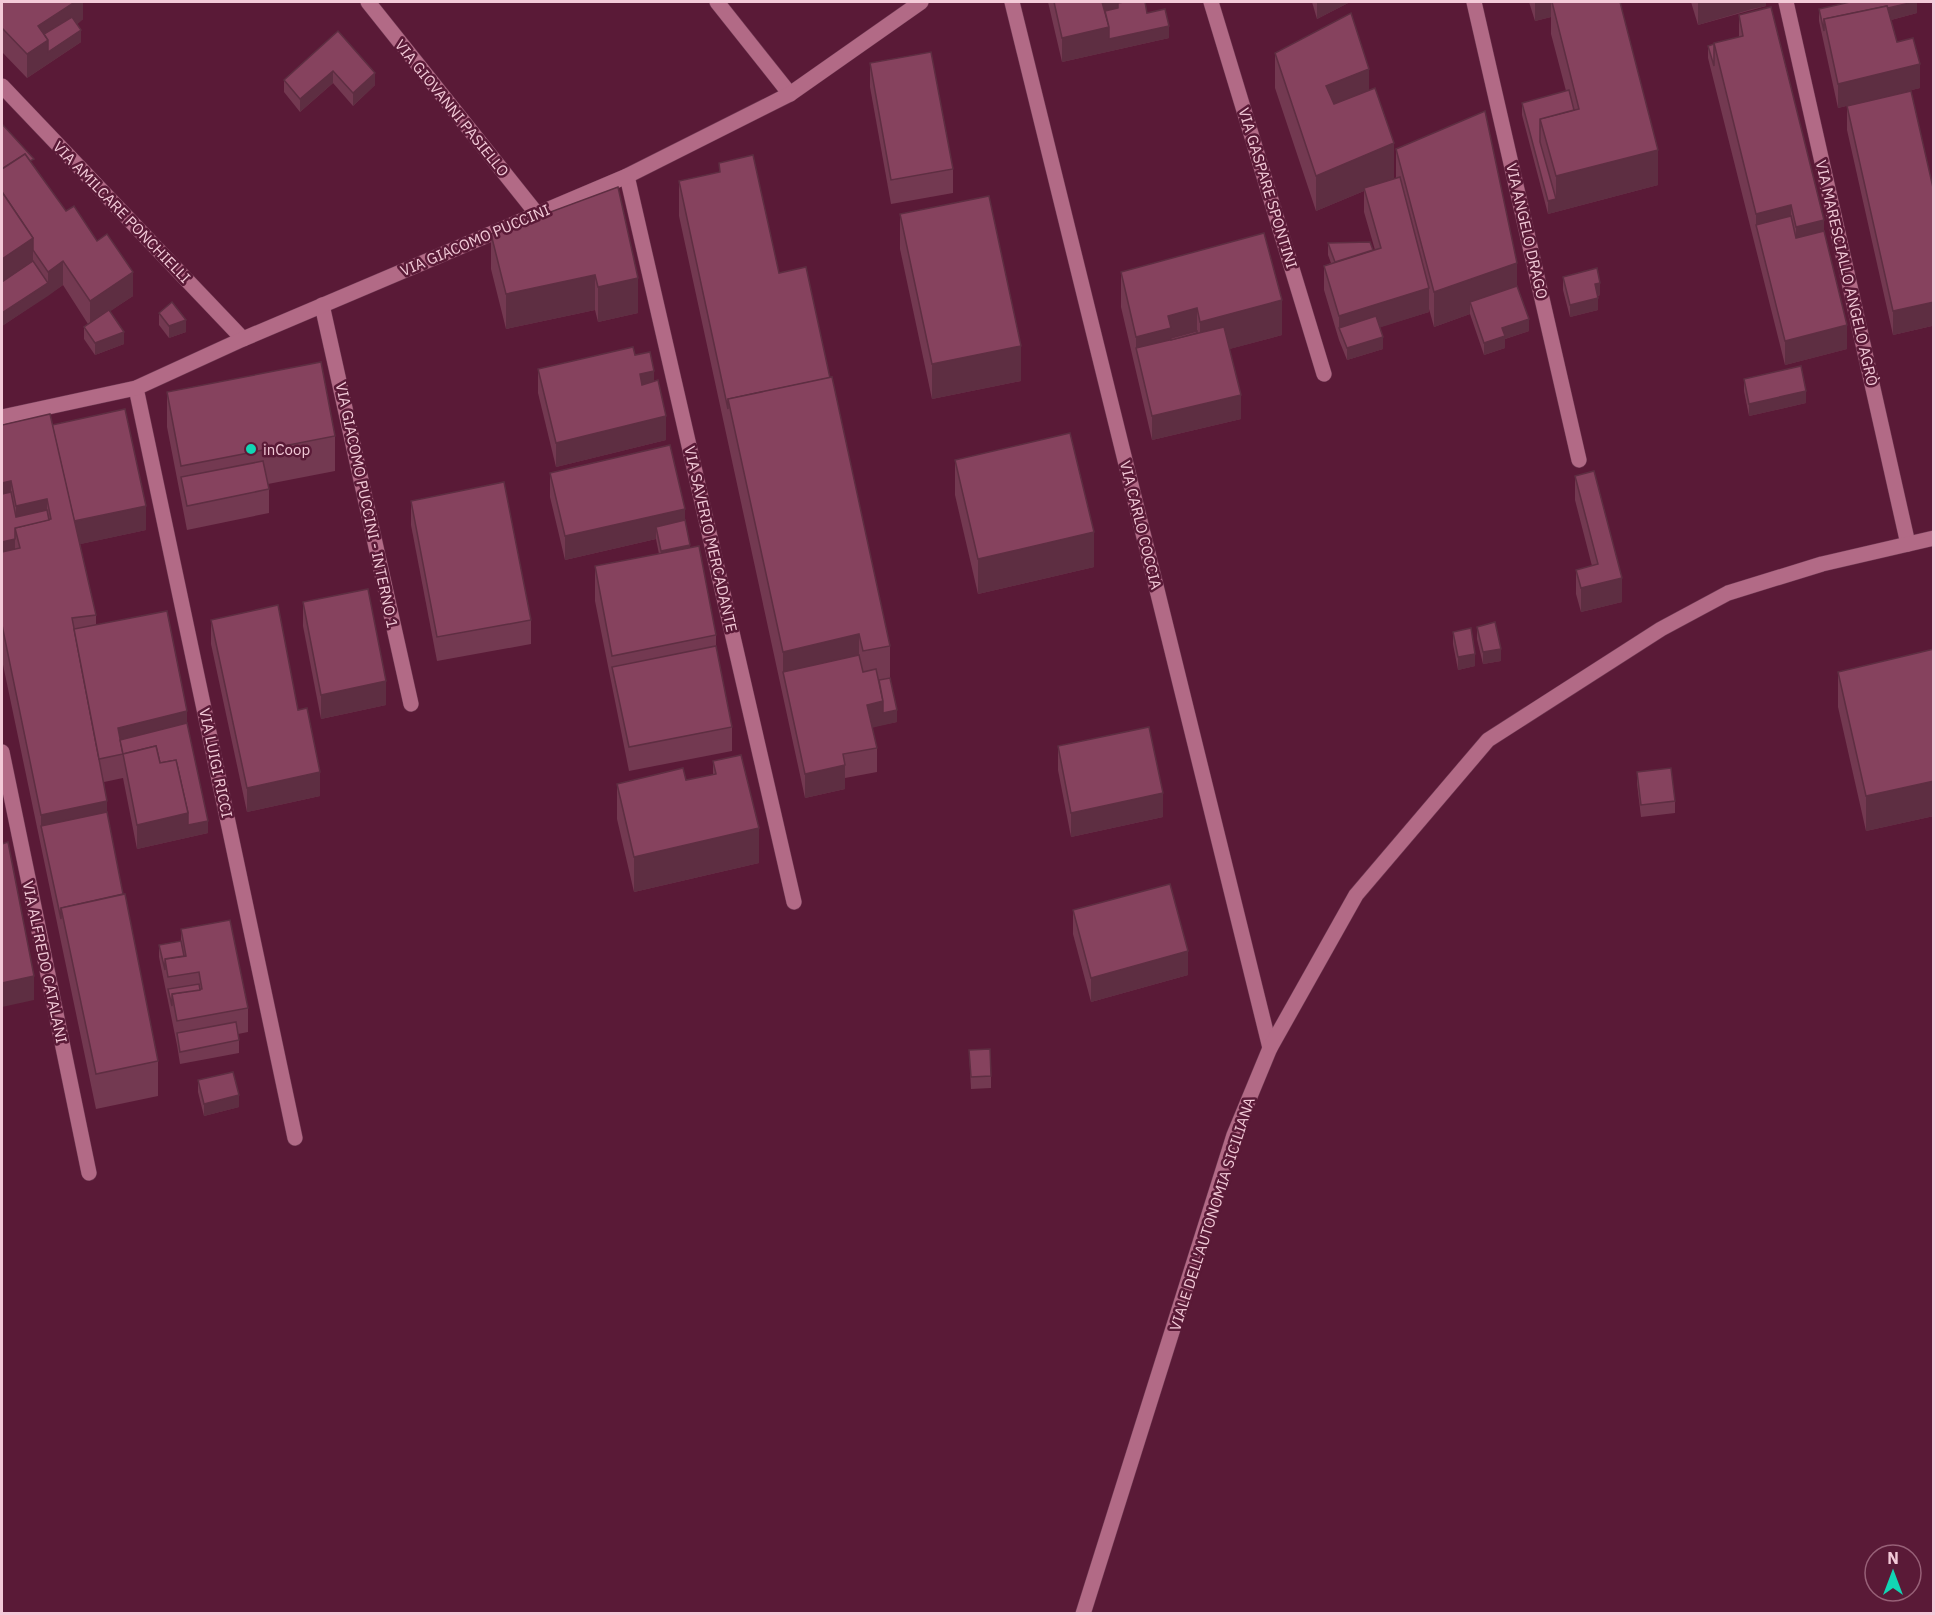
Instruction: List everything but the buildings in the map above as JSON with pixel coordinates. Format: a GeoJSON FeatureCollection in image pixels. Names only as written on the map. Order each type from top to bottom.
{"type":"FeatureCollection","features":[{"type":"Feature","properties":{"kind":"street","name":"VIA GIOVANNI PASIELLO"},"geometry":{"type":"LineString","coordinates":[[368,2],[537,214]]}},
{"type":"Feature","properties":{"kind":"street"},"geometry":{"type":"LineString","coordinates":[[717,2],[790,94]]}},
{"type":"Feature","properties":{"kind":"street","name":"VIA GIACOMO PUCCINI"},"geometry":{"type":"LineString","coordinates":[[2,417],[136,388],[243,339],[627,176],[790,94],[921,2]]}},
{"type":"Feature","properties":{"kind":"street","name":"VIA CARLO COCCIA"},"geometry":{"type":"LineString","coordinates":[[1012,2],[1270,1048]]}},
{"type":"Feature","properties":{"kind":"street","name":"VIA GASPARE SPONTINI"},"geometry":{"type":"LineString","coordinates":[[1212,2],[1324,374]]}},
{"type":"Feature","properties":{"kind":"street","name":"VIA ANGELO DRAGO"},"geometry":{"type":"LineString","coordinates":[[1474,2],[1579,459]]}},
{"type":"Feature","properties":{"kind":"street","name":"VIA MARESCIALLO ANGELO AGRÒ"},"geometry":{"type":"LineString","coordinates":[[1786,2],[1908,544]]}},
{"type":"Feature","properties":{"kind":"street","name":"VIA AMILCARE PONCHIELLI"},"geometry":{"type":"LineString","coordinates":[[2,86],[243,339]]}},
{"type":"Feature","properties":{"kind":"street","name":"VIA SAVERIO MERCADANTE"},"geometry":{"type":"LineString","coordinates":[[627,176],[795,902]]}},
{"type":"Feature","properties":{"kind":"street","name":"VIA GIACOMO PUCCINI - INTERNO 1"},"geometry":{"type":"LineString","coordinates":[[322,305],[411,704]]}},
{"type":"Feature","properties":{"kind":"street","name":"VIA LUIGI RICCI"},"geometry":{"type":"LineString","coordinates":[[136,388],[296,1138]]}},
{"type":"Feature","properties":{"kind":"street","name":"VIALE DELL'AUTONOMIA SICILIANA"},"geometry":{"type":"LineString","coordinates":[[1083,1614],[1234,1135],[1270,1048],[1356,895],[1488,740],[1661,629],[1728,593],[1822,564],[1934,538]]}},
{"type":"Feature","properties":{"kind":"street","name":"VIA ALFREDO CATALANI"},"geometry":{"type":"LineString","coordinates":[[2,752],[89,1173]]}},
{"type":"Feature","properties":{"kind":"place","name":"inCoop"},"geometry":{"type":"Point","coordinates":[251,449]}}]}
